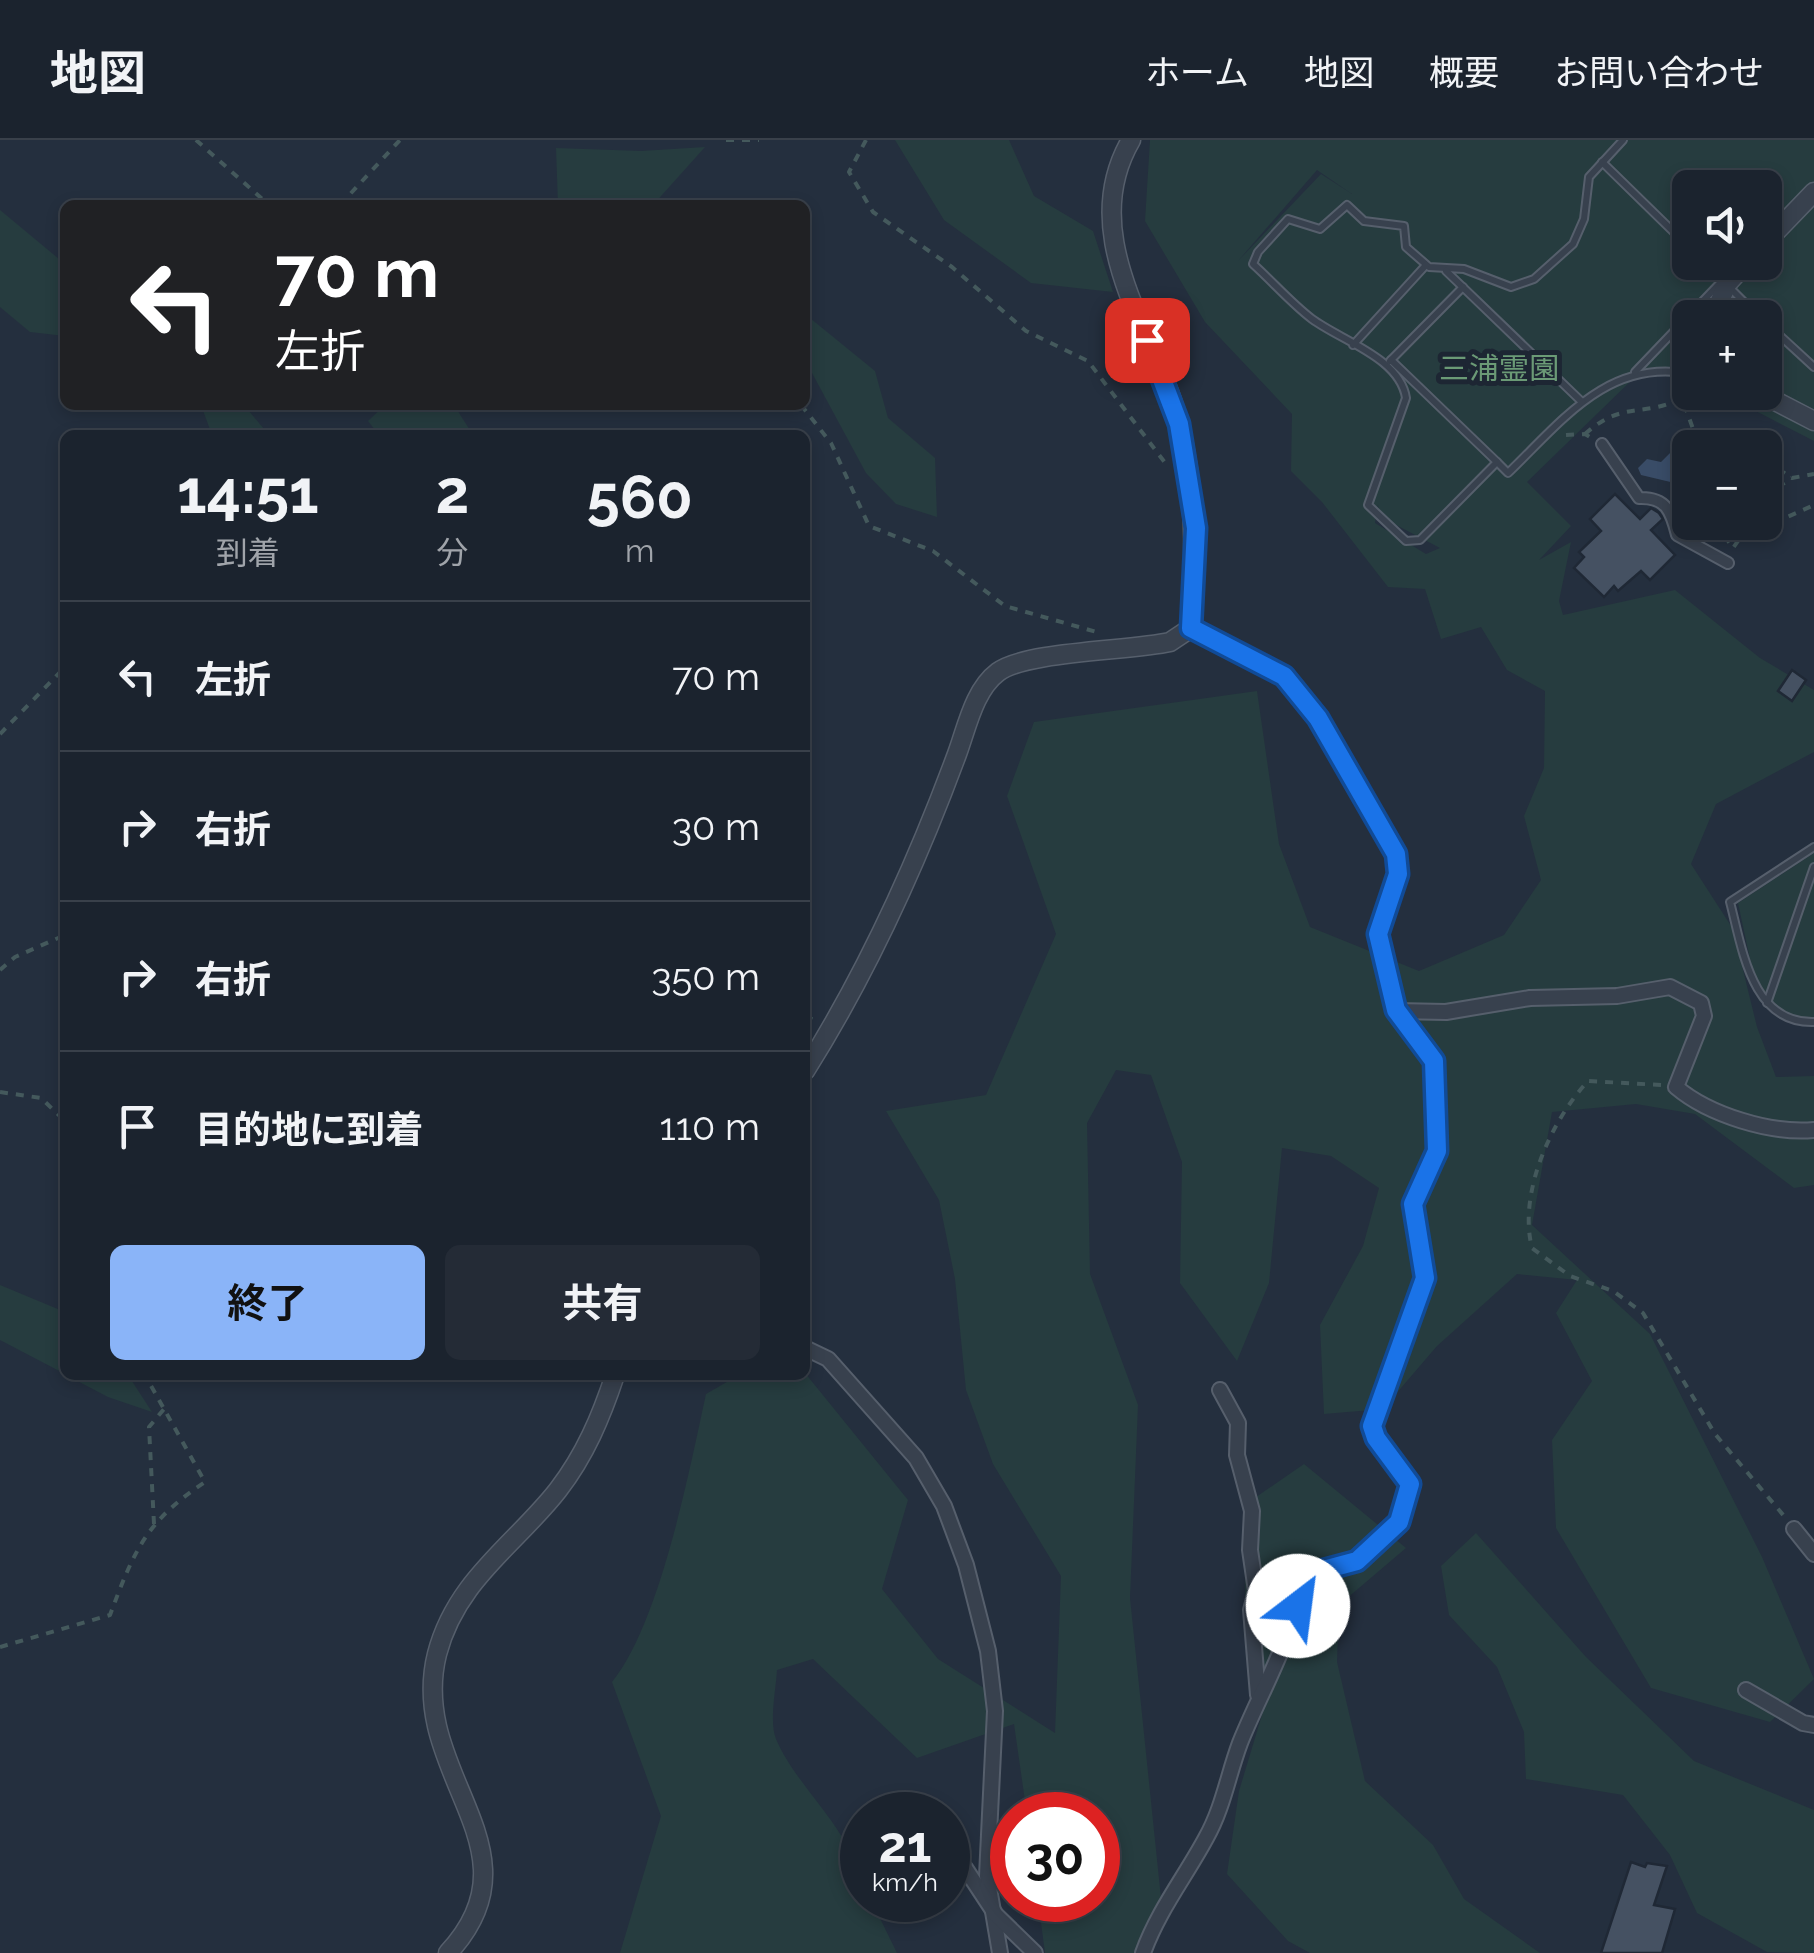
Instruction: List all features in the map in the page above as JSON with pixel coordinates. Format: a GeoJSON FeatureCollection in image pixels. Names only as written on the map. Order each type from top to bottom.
{"type":"FeatureCollection","features":[{"type":"Feature","properties":{"kind":"street"},"geometry":{"type":"LineString","coordinates":[[1131,140],[1124,153],[1111,221],[1115,253],[1179,424],[1196,528],[1191,628]]}},
{"type":"Feature","properties":{"kind":"street"},"geometry":{"type":"LineString","coordinates":[[1782,225],[1814,192]]}},
{"type":"Feature","properties":{"kind":"street"},"geometry":{"type":"LineString","coordinates":[[1719,300],[1725,282]]}},
{"type":"Feature","properties":{"kind":"street"},"geometry":{"type":"LineString","coordinates":[[1782,404],[1814,420]]}},
{"type":"Feature","properties":{"kind":"street"},"geometry":{"type":"LineString","coordinates":[[1602,444],[1638,498],[1654,497],[1670,508],[1678,535],[1728,564]]}},
{"type":"Feature","properties":{"kind":"street"},"geometry":{"type":"LineString","coordinates":[[1143,1953],[1155,1918],[1215,1819],[1298,1606],[1301,1576],[1357,1561],[1399,1522],[1410,1484],[1376,1438],[1372,1426],[1425,1278],[1413,1204],[1437,1151],[1434,1061],[1396,1010],[1378,934],[1398,874],[1396,854],[1318,718],[1284,676],[1191,628]]}},
{"type":"Feature","properties":{"kind":"street"},"geometry":{"type":"LineString","coordinates":[[810,1062],[886,927],[925,842],[979,694],[997,673],[1023,661],[1170,642],[1191,628]]}},
{"type":"Feature","properties":{"kind":"street"},"geometry":{"type":"LineString","coordinates":[[1396,1010],[1446,1012],[1530,998],[1617,996],[1670,986],[1701,1002],[1704,1016],[1676,1087],[1693,1102],[1786,1132],[1814,1130]]}},
{"type":"Feature","properties":{"kind":"street"},"geometry":{"type":"LineString","coordinates":[[810,1350],[828,1359],[916,1458],[944,1506],[966,1565],[988,1651],[995,1711],[991,1792]]}},
{"type":"Feature","properties":{"kind":"street"},"geometry":{"type":"LineString","coordinates":[[448,1953],[462,1938],[484,1895],[484,1858],[434,1726],[437,1653],[468,1591],[498,1550],[555,1494],[583,1454],[613,1380]]}},
{"type":"Feature","properties":{"kind":"street"},"geometry":{"type":"LineString","coordinates":[[1220,1390],[1238,1422],[1236,1456],[1252,1510],[1250,1550],[1256,1591],[1251,1610],[1259,1700]]}},
{"type":"Feature","properties":{"kind":"street"},"geometry":{"type":"LineString","coordinates":[[1794,1529],[1814,1554]]}},
{"type":"Feature","properties":{"kind":"street"},"geometry":{"type":"LineString","coordinates":[[1746,1690],[1803,1723],[1814,1725]]}},
{"type":"Feature","properties":{"kind":"street"},"geometry":{"type":"LineString","coordinates":[[990,1803],[990,1877]]}},
{"type":"Feature","properties":{"kind":"street"},"geometry":{"type":"LineString","coordinates":[[970,1874],[990,1906]]}},
{"type":"Feature","properties":{"kind":"street"},"geometry":{"type":"LineString","coordinates":[[997,1922],[1000,1953]]}},
{"type":"Feature","properties":{"kind":"street"},"geometry":{"type":"LineString","coordinates":[[1003,1922],[1035,1953]]}},
{"type":"Feature","properties":{"kind":"lane"},"geometry":{"type":"LineString","coordinates":[[1623,140],[1590,177],[1584,219],[1573,244],[1534,279],[1511,286],[1464,270],[1426,265],[1406,247],[1404,226],[1364,221],[1347,205],[1320,230],[1288,219],[1258,252],[1254,264],[1312,318],[1388,363],[1508,473],[1582,402],[1634,373],[1725,282],[1743,300]]}},
{"type":"Feature","properties":{"kind":"lane"},"geometry":{"type":"LineString","coordinates":[[1602,162],[1672,230]]}},
{"type":"Feature","properties":{"kind":"lane"},"geometry":{"type":"LineString","coordinates":[[1353,345],[1426,265]]}},
{"type":"Feature","properties":{"kind":"lane"},"geometry":{"type":"LineString","coordinates":[[1445,270],[1582,402]]}},
{"type":"Feature","properties":{"kind":"lane"},"geometry":{"type":"LineString","coordinates":[[1388,363],[1462,287]]}},
{"type":"Feature","properties":{"kind":"lane"},"geometry":{"type":"LineString","coordinates":[[1782,338],[1814,367]]}},
{"type":"Feature","properties":{"kind":"lane"},"geometry":{"type":"LineString","coordinates":[[1388,363],[1404,384],[1406,398],[1368,505],[1406,542],[1420,540],[1496,462]]}},
{"type":"Feature","properties":{"kind":"lane"},"geometry":{"type":"LineString","coordinates":[[1634,373],[1672,374]]}},
{"type":"Feature","properties":{"kind":"lane"},"geometry":{"type":"LineString","coordinates":[[1814,848],[1730,902],[1752,985],[1766,1003],[1814,1022]]}},
{"type":"Feature","properties":{"kind":"lane"},"geometry":{"type":"LineString","coordinates":[[1766,1003],[1814,867]]}},
{"type":"Feature","properties":{"kind":"path"},"geometry":{"type":"LineString","coordinates":[[196,140],[263,200]]}},
{"type":"Feature","properties":{"kind":"path"},"geometry":{"type":"LineString","coordinates":[[345,200],[400,140]]}},
{"type":"Feature","properties":{"kind":"path"},"geometry":{"type":"LineString","coordinates":[[726,140],[758,140]]}},
{"type":"Feature","properties":{"kind":"path"},"geometry":{"type":"LineString","coordinates":[[866,140],[849,172],[873,212],[952,267],[1026,331],[1088,362],[1169,468],[1187,479]]}},
{"type":"Feature","properties":{"kind":"path"},"geometry":{"type":"LineString","coordinates":[[1557,426],[1568,437],[1585,434],[1604,417],[1627,408],[1664,407],[1682,398],[1694,430]]}},
{"type":"Feature","properties":{"kind":"path"},"geometry":{"type":"LineString","coordinates":[[806,410],[831,443],[869,526],[933,551],[1005,606],[1110,636]]}},
{"type":"Feature","properties":{"kind":"path"},"geometry":{"type":"LineString","coordinates":[[1585,434],[1602,444]]}},
{"type":"Feature","properties":{"kind":"path"},"geometry":{"type":"LineString","coordinates":[[1782,472],[1792,478]]}},
{"type":"Feature","properties":{"kind":"path"},"geometry":{"type":"LineString","coordinates":[[1782,484],[1814,474]]}},
{"type":"Feature","properties":{"kind":"path"},"geometry":{"type":"LineString","coordinates":[[1782,519],[1814,505]]}},
{"type":"Feature","properties":{"kind":"path"},"geometry":{"type":"LineString","coordinates":[[1740,540],[1741,551]]}},
{"type":"Feature","properties":{"kind":"path"},"geometry":{"type":"LineString","coordinates":[[0,734],[60,672]]}},
{"type":"Feature","properties":{"kind":"path"},"geometry":{"type":"LineString","coordinates":[[0,970],[15,957],[60,937]]}},
{"type":"Feature","properties":{"kind":"path"},"geometry":{"type":"LineString","coordinates":[[1676,1087],[1588,1081],[1573,1098],[1552,1136],[1530,1196],[1526,1222],[1532,1248],[1570,1276],[1613,1291],[1643,1313],[1715,1434],[1794,1529]]}},
{"type":"Feature","properties":{"kind":"path"},"geometry":{"type":"LineString","coordinates":[[0,1092],[41,1098],[60,1116]]}},
{"type":"Feature","properties":{"kind":"path"},"geometry":{"type":"LineString","coordinates":[[0,1647],[110,1615],[129,1562],[154,1524],[167,1507],[205,1482],[147,1380]]}},
{"type":"Feature","properties":{"kind":"path"},"geometry":{"type":"LineString","coordinates":[[154,1524],[149,1426],[164,1409]]}},
{"type":"Feature","properties":{"kind":"green space"},"geometry":{"type":"Polygon","coordinates":[[[895,140],[1009,140],[1034,196],[1093,231],[1113,292],[1031,283],[944,220],[895,140]]]}},
{"type":"Feature","properties":{"kind":"green space","name":"三浦霊園"},"geometry":{"type":"Polygon","coordinates":[[[1150,140],[1814,140],[1814,441],[1754,410],[1782,410],[1782,300],[1672,300],[1672,377],[1638,374],[1527,482],[1571,526],[1539,560],[1571,542],[1559,601],[1563,615],[1675,590],[1760,658],[1814,690],[1814,752],[1716,804],[1691,864],[1733,929],[1757,1027],[1776,1077],[1814,1076],[1814,1185],[1794,1188],[1695,1114],[1636,1104],[1552,1112],[1532,1225],[1650,1334],[1762,1557],[1814,1679],[1770,1722],[1651,1688],[1556,1528],[1552,1440],[1592,1381],[1556,1313],[1577,1280],[1517,1274],[1437,1346],[1383,1409],[1324,1414],[1320,1325],[1363,1246],[1379,1188],[1331,1156],[1282,1148],[1269,1283],[1237,1361],[1180,1283],[1182,1162],[1151,1075],[1116,1070],[1087,1123],[1090,1274],[1138,1405],[1130,1598],[1162,1908],[1153,1953],[1045,1953],[1041,1922],[1120,1922],[1120,1792],[1024,1792],[1014,1724],[917,1758],[813,1659],[777,1670],[773,1715],[776,1739],[840,1834],[840,1922],[882,1922],[897,1953],[620,1953],[661,1816],[612,1682],[645,1623],[658,1586],[706,1394],[730,1380],[810,1379],[908,1500],[882,1589],[938,1659],[1055,1733],[1061,1576],[993,1464],[966,1390],[955,1279],[939,1200],[886,1111],[986,1095],[1056,934],[1007,796],[1034,722],[1257,691],[1279,844],[1310,927],[1419,971],[1504,935],[1541,880],[1524,816],[1544,768],[1545,691],[1507,670],[1481,627],[1441,639],[1425,589],[1388,587],[1322,502],[1291,471],[1292,414],[1205,322],[1145,221],[1150,140]],[[1317,170],[1238,261],[1321,174],[1352,194],[1317,170]],[[1378,504],[1375,523],[1426,554],[1440,548],[1379,516],[1378,504]]]}},
{"type":"Feature","properties":{"kind":"green space"},"geometry":{"type":"Polygon","coordinates":[[[705,147],[657,200],[558,200],[556,148],[641,151],[705,147]]]}},
{"type":"Feature","properties":{"kind":"green space"},"geometry":{"type":"Polygon","coordinates":[[[0,210],[60,260],[60,335],[30,332],[0,307],[0,210]]]}},
{"type":"Feature","properties":{"kind":"green space"},"geometry":{"type":"Polygon","coordinates":[[[810,318],[875,371],[888,418],[935,458],[937,517],[896,504],[866,473],[810,369],[810,318]]]}},
{"type":"Feature","properties":{"kind":"green space"},"geometry":{"type":"Polygon","coordinates":[[[203,410],[248,410],[265,430],[210,430],[203,410]]]}},
{"type":"Feature","properties":{"kind":"green space"},"geometry":{"type":"Polygon","coordinates":[[[380,410],[457,410],[470,430],[375,430],[368,421],[380,410]]]}},
{"type":"Feature","properties":{"kind":"green space"},"geometry":{"type":"Polygon","coordinates":[[[1814,853],[1814,1025],[1801,1025],[1759,1001],[1738,903],[1814,853]]]}},
{"type":"Feature","properties":{"kind":"green space"},"geometry":{"type":"Polygon","coordinates":[[[0,1285],[60,1310],[60,1371],[0,1340],[0,1285]]]}},
{"type":"Feature","properties":{"kind":"green space"},"geometry":{"type":"Polygon","coordinates":[[[76,1380],[131,1380],[152,1412],[108,1397],[76,1380]]]}},
{"type":"Feature","properties":{"kind":"green space"},"geometry":{"type":"Polygon","coordinates":[[[1304,1464],[1406,1548],[1339,1605],[1337,1662],[1365,1781],[1433,1845],[1464,1899],[1540,1953],[1310,1953],[1288,1941],[1227,1874],[1239,1791],[1265,1705],[1245,1600],[1246,1504],[1304,1464]]]}},
{"type":"Feature","properties":{"kind":"green space"},"geometry":{"type":"Polygon","coordinates":[[[1476,1533],[1586,1657],[1694,1761],[1814,1810],[1814,1953],[1767,1952],[1697,1913],[1670,1855],[1623,1795],[1526,1779],[1524,1732],[1497,1667],[1449,1615],[1441,1566],[1476,1533]]]}},
{"type":"Feature","properties":{"kind":"water"},"geometry":{"type":"Polygon","coordinates":[[[1672,451],[1672,482],[1641,475],[1638,468],[1647,459],[1661,462],[1672,451]]]}},
{"type":"Feature","properties":{"kind":"building"},"geometry":{"type":"Polygon","coordinates":[[[1615,494],[1640,519],[1651,508],[1659,513],[1663,519],[1651,530],[1675,555],[1650,580],[1641,571],[1618,591],[1614,586],[1604,597],[1574,568],[1584,557],[1579,552],[1601,531],[1590,519],[1615,494]]]}},
{"type":"Feature","properties":{"kind":"building"},"geometry":{"type":"Polygon","coordinates":[[[1792,670],[1806,680],[1792,701],[1778,691],[1792,670]]]}},
{"type":"Feature","properties":{"kind":"building"},"geometry":{"type":"Polygon","coordinates":[[[1631,1862],[1645,1867],[1647,1863],[1667,1866],[1654,1905],[1675,1909],[1662,1953],[1601,1953],[1631,1862]]]}},
{"type":"Feature","properties":{"kind":"route"},"geometry":{"type":"LineString","coordinates":[[1147,340],[1179,424],[1196,528],[1191,628],[1284,676],[1318,718],[1396,854],[1398,874],[1382,912],[1378,934],[1384,975],[1396,1010],[1434,1061],[1437,1151],[1413,1204],[1425,1278],[1372,1426],[1376,1438],[1408,1476],[1410,1484],[1399,1522],[1357,1561],[1301,1576],[1298,1606]]}}]}
